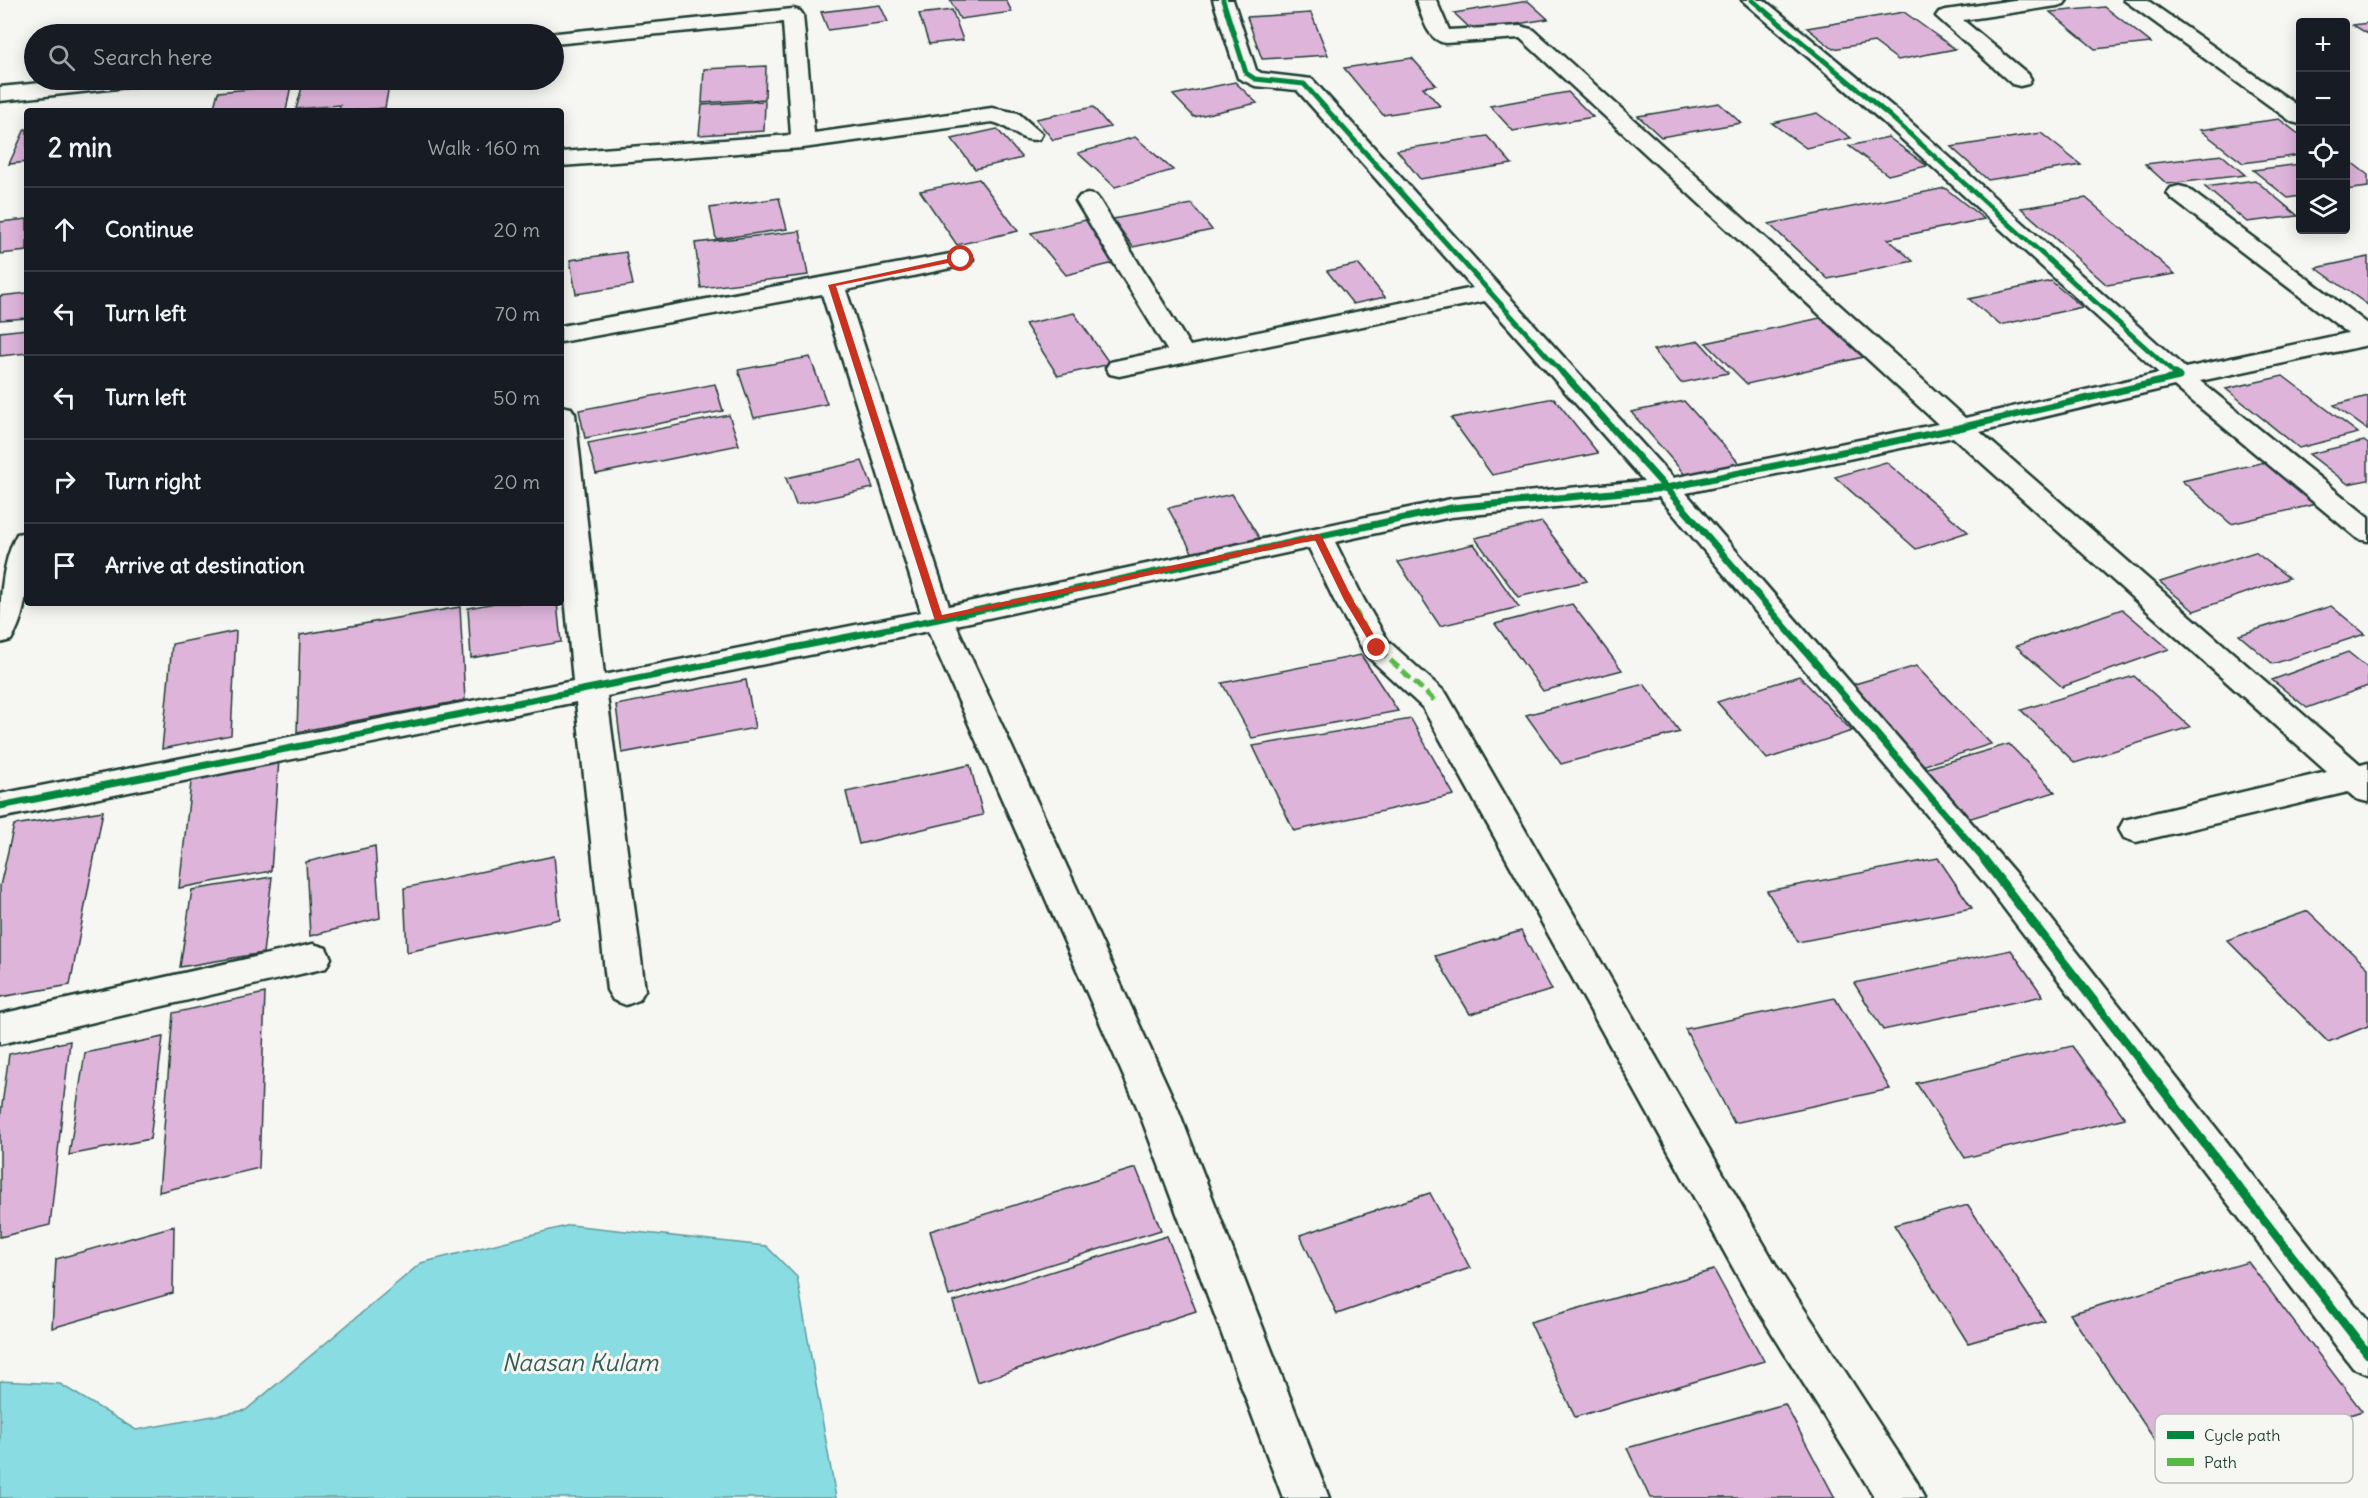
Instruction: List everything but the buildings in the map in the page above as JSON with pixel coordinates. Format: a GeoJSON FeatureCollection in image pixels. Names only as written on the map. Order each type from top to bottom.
{"type":"FeatureCollection","features":[{"type":"Feature","properties":{"kind":"street"},"geometry":{"type":"LineString","coordinates":[[1223,0],[1246,73],[1255,79],[1304,84],[1666,488],[2003,882],[2368,1354]]}},
{"type":"Feature","properties":{"kind":"street"},"geometry":{"type":"LineString","coordinates":[[1426,0],[1440,34],[1444,37],[1520,32],[1527,34],[1959,428],[2363,781]]}},
{"type":"Feature","properties":{"kind":"street"},"geometry":{"type":"LineString","coordinates":[[1752,0],[1880,107],[2179,377],[2368,532]]}},
{"type":"Feature","properties":{"kind":"street"},"geometry":{"type":"LineString","coordinates":[[2020,80],[1940,11],[2057,0]]}},
{"type":"Feature","properties":{"kind":"street"},"geometry":{"type":"LineString","coordinates":[[2134,0],[2296,113]]}},
{"type":"Feature","properties":{"kind":"street"},"geometry":{"type":"LineString","coordinates":[[564,37],[793,15],[803,141]]}},
{"type":"Feature","properties":{"kind":"street"},"geometry":{"type":"LineString","coordinates":[[0,94],[37,90]]}},
{"type":"Feature","properties":{"kind":"street"},"geometry":{"type":"LineString","coordinates":[[564,159],[803,141],[992,115],[1010,118],[1031,134]]}},
{"type":"Feature","properties":{"kind":"street"},"geometry":{"type":"LineString","coordinates":[[0,806],[939,619],[1451,508],[1666,488],[1959,428],[2179,377],[2364,338],[2365,336],[2179,193]]}},
{"type":"Feature","properties":{"kind":"street"},"geometry":{"type":"LineString","coordinates":[[1088,201],[1182,354]]}},
{"type":"Feature","properties":{"kind":"street"},"geometry":{"type":"LineString","coordinates":[[564,333],[961,259]]}},
{"type":"Feature","properties":{"kind":"street"},"geometry":{"type":"LineString","coordinates":[[832,285],[939,619],[1158,1109],[1306,1498]]}},
{"type":"Feature","properties":{"kind":"street"},"geometry":{"type":"LineString","coordinates":[[1119,368],[1491,292]]}},
{"type":"Feature","properties":{"kind":"street"},"geometry":{"type":"LineString","coordinates":[[564,442],[626,990]]}},
{"type":"Feature","properties":{"kind":"street"},"geometry":{"type":"LineString","coordinates":[[1318,537],[1349,600],[1377,648],[1435,701],[1762,1280],[1901,1498]]}},
{"type":"Feature","properties":{"kind":"street"},"geometry":{"type":"LineString","coordinates":[[0,633],[24,551]]}},
{"type":"Feature","properties":{"kind":"street"},"geometry":{"type":"LineString","coordinates":[[2136,829],[2363,781]]}},
{"type":"Feature","properties":{"kind":"street"},"geometry":{"type":"LineString","coordinates":[[0,1029],[313,958]]}},
{"type":"Feature","properties":{"kind":"water","name":"Naasan Kulam"},"geometry":{"type":"Polygon","coordinates":[[[570,1225],[766,1246],[797,1277],[836,1498],[0,1498],[0,1381],[60,1384],[136,1430],[246,1410],[421,1263],[570,1225]]]}},
{"type":"Feature","properties":{"kind":"marked path"},"geometry":{"type":"LineString","coordinates":[[1318,537],[1349,600],[1377,648],[1435,701]]}},
{"type":"Feature","properties":{"kind":"cycle path"},"geometry":{"type":"LineString","coordinates":[[1223,0],[1246,73],[1255,79],[1304,84],[1666,488],[2003,882],[2368,1354]]}},
{"type":"Feature","properties":{"kind":"cycle path"},"geometry":{"type":"LineString","coordinates":[[0,806],[938,619],[1451,508],[1666,488],[1959,428],[2179,377],[1891,117],[1752,0]]}},
{"type":"Feature","properties":{"kind":"route"},"geometry":{"type":"LineString","coordinates":[[961,259],[832,285],[939,619],[1318,537],[1349,600],[1377,648]]}}]}
